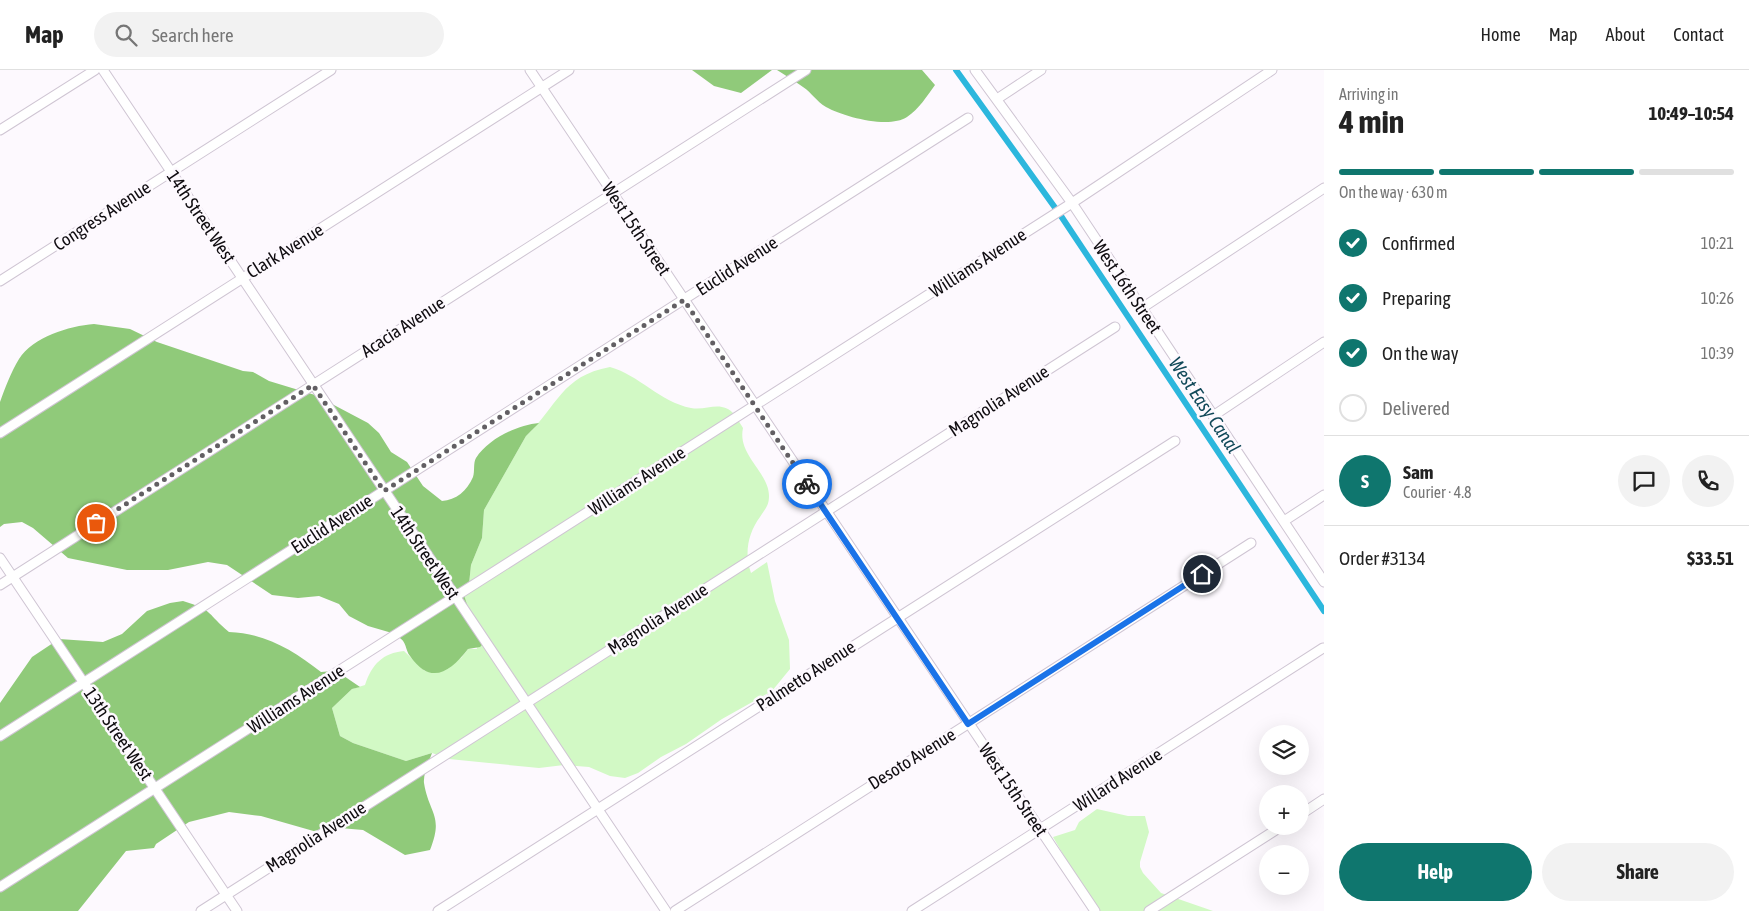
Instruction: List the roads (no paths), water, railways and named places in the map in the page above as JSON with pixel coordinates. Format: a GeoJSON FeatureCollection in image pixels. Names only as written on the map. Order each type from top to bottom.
{"type":"FeatureCollection","features":[{"type":"Feature","properties":{"kind":"street"},"geometry":{"type":"LineString","coordinates":[[0,130],[95,70]]}},
{"type":"Feature","properties":{"kind":"street","name":"14th Street West"},"geometry":{"type":"LineString","coordinates":[[103,70],[666,911]]}},
{"type":"Feature","properties":{"kind":"street","name":"Congress Avenue"},"geometry":{"type":"LineString","coordinates":[[0,282],[332,70]]}},
{"type":"Feature","properties":{"kind":"street","name":"West 15th Street"},"geometry":{"type":"LineString","coordinates":[[530,70],[1095,911]]}},
{"type":"Feature","properties":{"kind":"street","name":"Clark Avenue"},"geometry":{"type":"LineString","coordinates":[[0,433],[569,70]]}},
{"type":"Feature","properties":{"kind":"street","name":"Acacia Avenue"},"geometry":{"type":"LineString","coordinates":[[0,585],[806,70]]}},
{"type":"Feature","properties":{"kind":"street","name":"West 16th Street"},"geometry":{"type":"LineString","coordinates":[[976,70],[1072,203],[1324,582]]}},
{"type":"Feature","properties":{"kind":"street"},"geometry":{"type":"LineString","coordinates":[[997,99],[1041,70]]}},
{"type":"Feature","properties":{"kind":"street","name":"Williams Avenue"},"geometry":{"type":"LineString","coordinates":[[0,888],[1072,203],[1272,70]]}},
{"type":"Feature","properties":{"kind":"street","name":"Euclid Avenue"},"geometry":{"type":"LineString","coordinates":[[0,736],[968,118]]}},
{"type":"Feature","properties":{"kind":"street"},"geometry":{"type":"LineString","coordinates":[[1142,308],[1324,188]]}},
{"type":"Feature","properties":{"kind":"street","name":"Magnolia Avenue"},"geometry":{"type":"LineString","coordinates":[[201,911],[1115,327]]}},
{"type":"Feature","properties":{"kind":"street"},"geometry":{"type":"LineString","coordinates":[[1214,416],[1324,342]]}},
{"type":"Feature","properties":{"kind":"street","name":"Palmetto Avenue"},"geometry":{"type":"LineString","coordinates":[[438,911],[1175,440]]}},
{"type":"Feature","properties":{"kind":"street"},"geometry":{"type":"LineString","coordinates":[[1284,521],[1324,495]]}},
{"type":"Feature","properties":{"kind":"street","name":"Desoto Avenue"},"geometry":{"type":"LineString","coordinates":[[674,911],[1251,543]]}},
{"type":"Feature","properties":{"kind":"street","name":"13th Street West"},"geometry":{"type":"LineString","coordinates":[[0,558],[237,911]]}},
{"type":"Feature","properties":{"kind":"street","name":"Willard Avenue"},"geometry":{"type":"LineString","coordinates":[[912,911],[1323,648]]}},
{"type":"Feature","properties":{"kind":"street"},"geometry":{"type":"LineString","coordinates":[[1309,809],[1324,800]]}},
{"type":"Feature","properties":{"kind":"street"},"geometry":{"type":"LineString","coordinates":[[1149,911],[1268,835]]}},
{"type":"Feature","properties":{"kind":"waterway","name":"West Easy Canal"},"geometry":{"type":"LineString","coordinates":[[956,70],[1056,209]]}},
{"type":"Feature","properties":{"kind":"waterway","name":"West Easy Canal"},"geometry":{"type":"LineString","coordinates":[[1061,216],[1324,611]]}}]}
